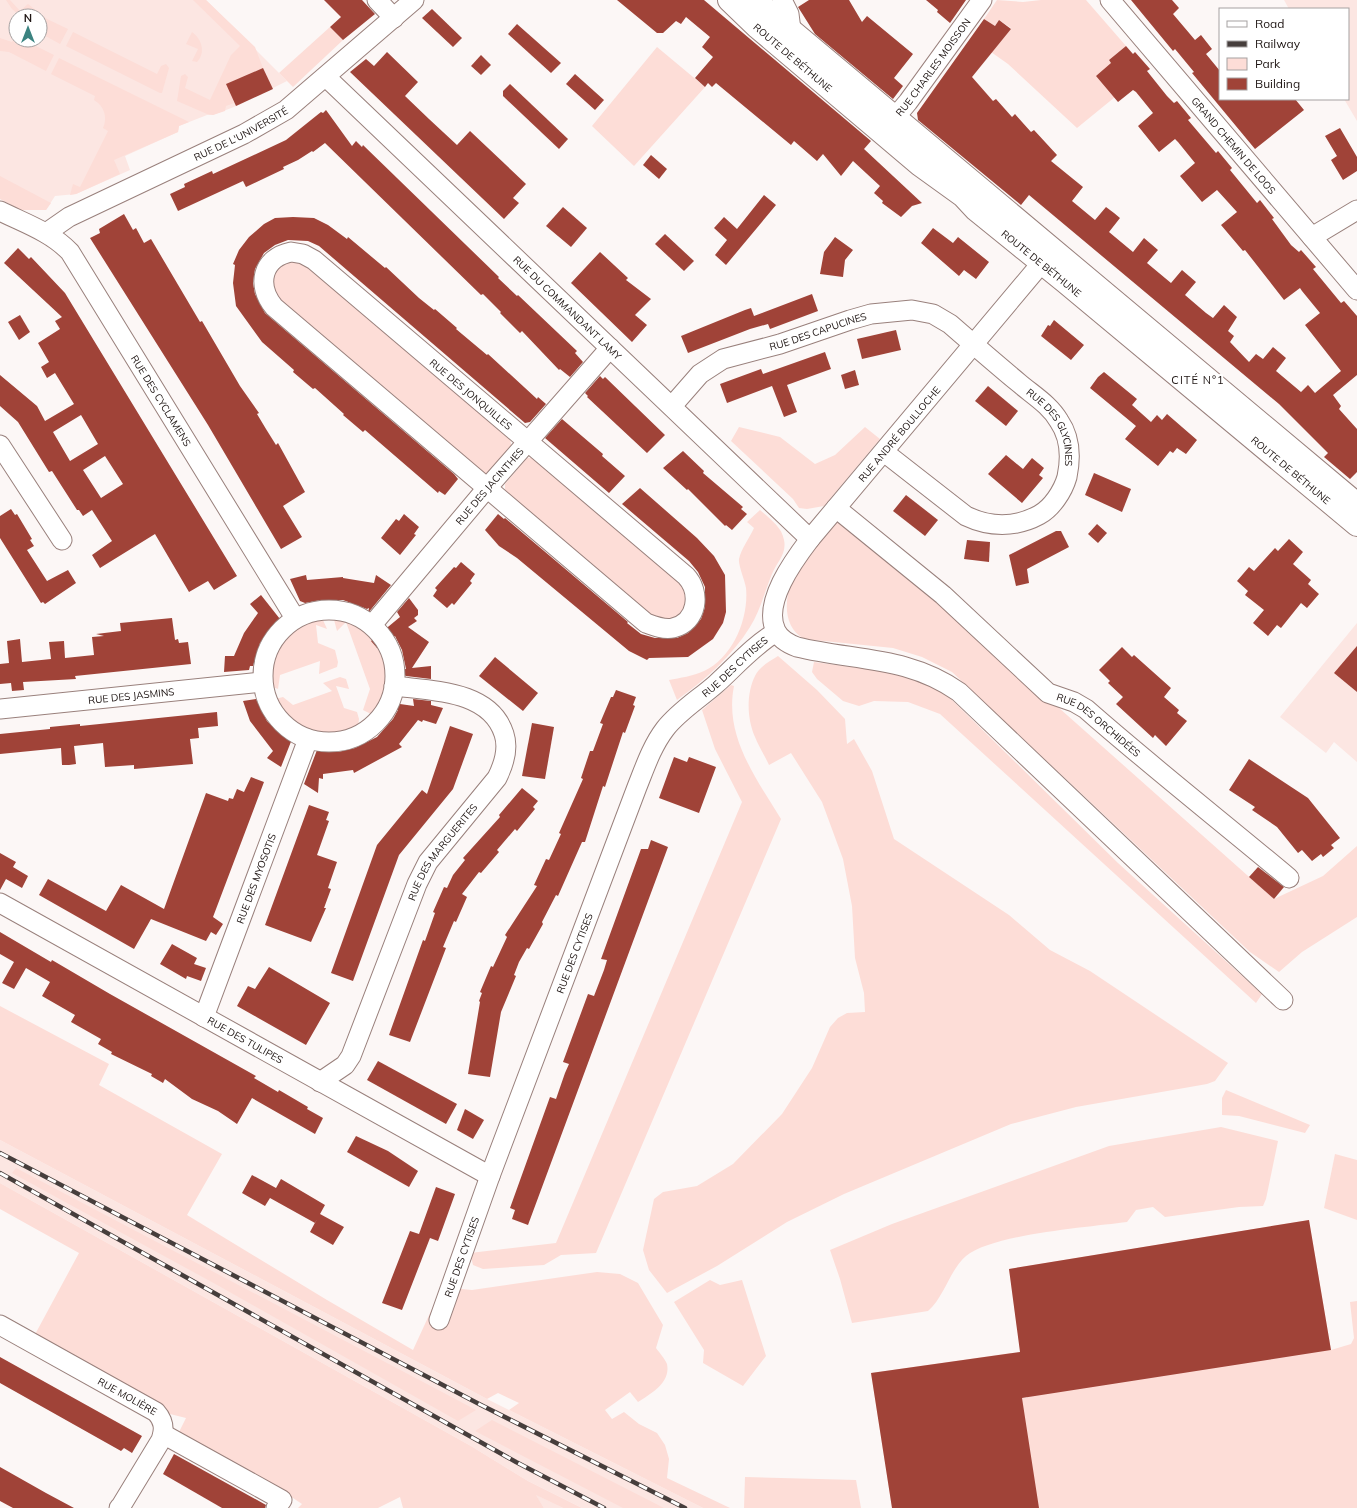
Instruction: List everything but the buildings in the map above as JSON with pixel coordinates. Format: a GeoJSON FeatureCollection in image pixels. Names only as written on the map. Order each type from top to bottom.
{"type":"FeatureCollection","features":[{"type":"Feature","properties":{"kind":"main road","name":"ROUTE DE BÉTHUNE"},"geometry":{"type":"LineString","coordinates":[[729,0],[785,37],[889,125],[920,165],[963,196],[976,210],[1047,257],[1357,504]]}},
{"type":"Feature","properties":{"kind":"main road","name":"ROUTE DE BÉTHUNE"},"geometry":{"type":"LineString","coordinates":[[755,0],[785,37]]}},
{"type":"Feature","properties":{"kind":"main road","name":"ROUTE DE BÉTHUNE"},"geometry":{"type":"LineString","coordinates":[[1047,257],[1357,525]]}},
{"type":"Feature","properties":{"kind":"street"},"geometry":{"type":"LineString","coordinates":[[377,0],[394,18]]}},
{"type":"Feature","properties":{"kind":"street","name":"RUE DE L'UNIVERSITÉ"},"geometry":{"type":"LineString","coordinates":[[46,233],[69,217],[269,121],[286,110],[326,77],[414,0]]}},
{"type":"Feature","properties":{"kind":"street"},"geometry":{"type":"LineString","coordinates":[[782,0],[789,14],[785,37]]}},
{"type":"Feature","properties":{"kind":"street","name":"RUE CHARLES MOISSON"},"geometry":{"type":"LineString","coordinates":[[889,125],[908,102],[982,0]]}},
{"type":"Feature","properties":{"kind":"street","name":"GRAND CHEMIN DE LOOS"},"geometry":{"type":"LineString","coordinates":[[1110,0],[1357,290]]}},
{"type":"Feature","properties":{"kind":"street","name":"RUE DU COMMANDANT LAMY"},"geometry":{"type":"LineString","coordinates":[[326,77],[810,539]]}},
{"type":"Feature","properties":{"kind":"street"},"geometry":{"type":"LineString","coordinates":[[1312,237],[1357,210]]}},
{"type":"Feature","properties":{"kind":"street","name":"RUE DES CYCLAMENS"},"geometry":{"type":"LineString","coordinates":[[0,211],[58,240],[70,252],[295,618]]}},
{"type":"Feature","properties":{"kind":"street","name":"RUE DES JONQUILLES"},"geometry":{"type":"LineString","coordinates":[[291,252],[303,254],[314,260],[693,583],[696,598],[695,607],[690,617],[682,624],[673,628],[660,628],[646,623],[487,488],[274,307],[266,295],[264,278],[271,261],[280,254],[291,252]]}},
{"type":"Feature","properties":{"kind":"street","name":"RUE ANDRÉ BOULLOCHE"},"geometry":{"type":"LineString","coordinates":[[776,632],[774,612],[781,583],[790,566],[810,539],[1047,257]]}},
{"type":"Feature","properties":{"kind":"street","name":"RUE DES CAPUCINES"},"geometry":{"type":"LineString","coordinates":[[672,406],[700,374],[723,358],[780,344],[871,314],[912,310],[933,314],[950,324],[974,345]]}},
{"type":"Feature","properties":{"kind":"street","name":"RUE DES GLYCINES"},"geometry":{"type":"LineString","coordinates":[[884,452],[966,516],[976,521],[1000,525],[1015,524],[1040,514],[1050,506],[1059,494],[1067,476],[1069,458],[1066,434],[1052,410],[974,345]]}},
{"type":"Feature","properties":{"kind":"street","name":"RUE DES JACINTHES"},"geometry":{"type":"LineString","coordinates":[[372,625],[487,488],[610,348]]}},
{"type":"Feature","properties":{"kind":"street"},"geometry":{"type":"LineString","coordinates":[[0,445],[62,540]]}},
{"type":"Feature","properties":{"kind":"street","name":"RUE DES ORCHIDÉES"},"geometry":{"type":"LineString","coordinates":[[836,508],[943,596],[1048,692],[1086,709],[1150,765],[1184,790],[1289,878]]}},
{"type":"Feature","properties":{"kind":"street"},"geometry":{"type":"LineString","coordinates":[[325,609],[338,610],[361,618],[372,625],[381,635],[393,659],[394,686],[385,710],[368,729],[357,735],[332,742],[308,738],[294,732],[277,717],[266,697],[262,682],[266,652],[273,639],[295,618],[309,612],[325,609]]}},
{"type":"Feature","properties":{"kind":"street"},"geometry":{"type":"LineString","coordinates":[[776,632],[787,643],[797,647],[907,666],[944,682],[959,692],[1283,1000]]}},
{"type":"Feature","properties":{"kind":"street","name":"RUE DES CYTISES"},"geometry":{"type":"LineString","coordinates":[[439,1320],[490,1176],[637,787],[655,745],[666,728],[679,714],[716,684],[755,646],[776,632]]}},
{"type":"Feature","properties":{"kind":"street","name":"RUE DES JASMINS"},"geometry":{"type":"LineString","coordinates":[[0,709],[262,682]]}},
{"type":"Feature","properties":{"kind":"street","name":"RUE DES MARGUERITES"},"geometry":{"type":"LineString","coordinates":[[320,1082],[345,1065],[351,1056],[417,884],[428,862],[497,778],[504,766],[506,739],[497,718],[487,707],[474,700],[453,694],[394,686]]}},
{"type":"Feature","properties":{"kind":"street","name":"RUE DES MYOSOTIS"},"geometry":{"type":"LineString","coordinates":[[204,1017],[308,738]]}},
{"type":"Feature","properties":{"kind":"street","name":"RUE DES TULIPES"},"geometry":{"type":"LineString","coordinates":[[0,903],[490,1176]]}},
{"type":"Feature","properties":{"kind":"street","name":"RUE MOLIÈRE"},"geometry":{"type":"LineString","coordinates":[[0,1326],[156,1412],[163,1422],[163,1434]]}},
{"type":"Feature","properties":{"kind":"street"},"geometry":{"type":"LineString","coordinates":[[118,1508],[121,1506],[163,1434],[279,1504]]}},
{"type":"Feature","properties":{"kind":"shaded area"},"geometry":{"type":"Polygon","coordinates":[[[0,0],[206,0],[287,81],[239,105],[179,126],[178,132],[125,156],[130,170],[76,194],[55,196],[46,210],[0,199],[0,0]]]}},
{"type":"Feature","properties":{"kind":"shaded area"},"geometry":{"type":"Polygon","coordinates":[[[1284,0],[1357,0],[1357,121],[1345,100],[1349,100],[1349,8],[1288,8],[1284,0]]]}},
{"type":"Feature","properties":{"kind":"shaded area"},"geometry":{"type":"Polygon","coordinates":[[[1357,623],[1357,762],[1334,742],[1326,753],[1280,717],[1357,623]]]}},
{"type":"Feature","properties":{"kind":"shaded area"},"geometry":{"type":"Polygon","coordinates":[[[0,1140],[487,1399],[703,1508],[582,1508],[528,1481],[471,1446],[0,1183],[0,1140]]]}},
{"type":"Feature","properties":{"kind":"shaded area"},"geometry":{"type":"Polygon","coordinates":[[[535,1494],[563,1508],[544,1508],[535,1494]]]}},
{"type":"Feature","properties":{"kind":"green space"},"geometry":{"type":"Polygon","coordinates":[[[6,0],[10,0],[17,8],[11,8],[6,0]]]}},
{"type":"Feature","properties":{"kind":"green space"},"geometry":{"type":"Polygon","coordinates":[[[193,0],[206,0],[255,47],[263,68],[227,84],[234,103],[226,106],[225,111],[213,115],[207,114],[177,101],[181,76],[185,74],[188,77],[185,88],[210,100],[231,55],[240,46],[193,0]]]}},
{"type":"Feature","properties":{"kind":"green space"},"geometry":{"type":"Polygon","coordinates":[[[997,0],[1023,2],[1041,0],[1086,0],[1126,46],[1109,60],[1112,64],[1115,97],[1077,128],[1008,64],[991,52],[1011,28],[999,20],[995,26],[984,19],[997,0]]]}},
{"type":"Feature","properties":{"kind":"green space"},"geometry":{"type":"Polygon","coordinates":[[[28,4],[33,8],[23,8],[28,4]]]}},
{"type":"Feature","properties":{"kind":"green space"},"geometry":{"type":"Polygon","coordinates":[[[48,19],[68,29],[60,44],[48,37],[48,19]]]}},
{"type":"Feature","properties":{"kind":"green space"},"geometry":{"type":"Polygon","coordinates":[[[330,27],[343,40],[293,87],[279,73],[330,27]]]}},
{"type":"Feature","properties":{"kind":"green space"},"geometry":{"type":"Polygon","coordinates":[[[73,32],[157,74],[161,66],[166,64],[169,68],[162,93],[66,46],[73,32]]]}},
{"type":"Feature","properties":{"kind":"green space"},"geometry":{"type":"Polygon","coordinates":[[[192,32],[198,38],[202,46],[200,58],[197,62],[192,61],[198,49],[186,44],[192,32]]]}},
{"type":"Feature","properties":{"kind":"green space"},"geometry":{"type":"Polygon","coordinates":[[[0,38],[8,41],[8,48],[40,48],[54,55],[46,71],[9,52],[0,51],[0,38]]]}},
{"type":"Feature","properties":{"kind":"green space"},"geometry":{"type":"Polygon","coordinates":[[[657,47],[705,87],[634,166],[592,126],[657,47]]]}},
{"type":"Feature","properties":{"kind":"green space"},"geometry":{"type":"Polygon","coordinates":[[[59,58],[189,122],[179,126],[178,132],[114,160],[120,174],[76,194],[70,195],[73,184],[80,187],[108,131],[103,128],[105,120],[104,112],[100,105],[94,100],[95,96],[51,74],[59,58]]]}},
{"type":"Feature","properties":{"kind":"green space"},"geometry":{"type":"Polygon","coordinates":[[[0,176],[51,203],[46,210],[21,210],[0,199],[0,176]]]}},
{"type":"Feature","properties":{"kind":"green space"},"geometry":{"type":"Polygon","coordinates":[[[294,260],[306,262],[509,435],[512,448],[491,473],[480,473],[277,301],[271,277],[276,267],[294,260]]]}},
{"type":"Feature","properties":{"kind":"green space"},"geometry":{"type":"Polygon","coordinates":[[[739,427],[780,437],[815,464],[835,455],[865,427],[880,439],[824,506],[807,509],[799,508],[793,499],[731,441],[739,427]]]}},
{"type":"Feature","properties":{"kind":"green space"},"geometry":{"type":"Polygon","coordinates":[[[537,457],[686,584],[690,594],[680,618],[658,621],[505,494],[505,484],[527,458],[537,457]]]}},
{"type":"Feature","properties":{"kind":"green space"},"geometry":{"type":"Polygon","coordinates":[[[760,510],[781,531],[785,545],[783,554],[772,574],[757,614],[743,638],[726,658],[708,676],[677,700],[669,680],[686,677],[704,671],[714,665],[731,647],[737,636],[745,612],[746,600],[746,588],[739,559],[754,528],[747,522],[760,510]]]}},
{"type":"Feature","properties":{"kind":"green space"},"geometry":{"type":"Polygon","coordinates":[[[838,520],[941,603],[1274,899],[1323,876],[1357,846],[1357,917],[1302,952],[1279,972],[1250,952],[952,672],[922,657],[893,648],[804,639],[795,632],[787,613],[787,601],[792,579],[803,560],[838,520]]]}},
{"type":"Feature","properties":{"kind":"green space"},"geometry":{"type":"Polygon","coordinates":[[[333,616],[346,618],[367,629],[383,648],[389,672],[389,685],[385,697],[373,715],[363,710],[370,689],[346,622],[337,631],[333,616]]]}},
{"type":"Feature","properties":{"kind":"green space"},"geometry":{"type":"Polygon","coordinates":[[[312,618],[323,620],[327,629],[316,625],[318,643],[335,650],[338,662],[337,667],[319,674],[320,661],[280,675],[278,689],[270,686],[273,664],[280,645],[292,630],[312,618]]]}},
{"type":"Feature","properties":{"kind":"green space"},"geometry":{"type":"Polygon","coordinates":[[[778,656],[817,690],[845,719],[847,744],[854,739],[872,771],[894,839],[1009,915],[1050,950],[1090,971],[1228,1063],[1215,1081],[1207,1084],[1076,1107],[1011,1124],[844,1194],[787,1222],[717,1266],[667,1293],[649,1270],[643,1250],[654,1199],[663,1192],[697,1186],[733,1164],[782,1114],[812,1068],[830,1027],[838,1018],[847,1013],[865,1012],[864,993],[855,958],[852,906],[843,859],[822,802],[791,753],[769,765],[752,730],[750,722],[749,698],[752,683],[762,667],[778,656]]]}},
{"type":"Feature","properties":{"kind":"green space"},"geometry":{"type":"Polygon","coordinates":[[[814,662],[904,674],[929,684],[951,699],[1118,863],[1262,994],[1256,1003],[940,714],[908,702],[874,701],[859,706],[843,701],[817,679],[812,672],[814,662]]]}},
{"type":"Feature","properties":{"kind":"green space"},"geometry":{"type":"Polygon","coordinates":[[[340,677],[346,679],[349,689],[336,686],[344,708],[357,712],[359,719],[358,727],[348,732],[322,734],[295,726],[284,718],[277,710],[275,699],[283,697],[293,705],[332,691],[323,683],[340,677]]]}},
{"type":"Feature","properties":{"kind":"green space"},"geometry":{"type":"Polygon","coordinates":[[[731,685],[734,686],[732,704],[734,722],[744,756],[781,819],[596,1253],[561,1255],[544,1265],[483,1269],[473,1265],[470,1253],[556,1243],[742,802],[715,749],[702,710],[731,685]]]}},
{"type":"Feature","properties":{"kind":"green space"},"geometry":{"type":"Polygon","coordinates":[[[0,1006],[109,1064],[99,1085],[222,1154],[187,1215],[413,1350],[442,1287],[472,1290],[597,1272],[620,1274],[638,1283],[663,1325],[656,1348],[667,1364],[666,1377],[658,1387],[638,1402],[630,1392],[605,1410],[612,1419],[624,1412],[639,1424],[657,1433],[665,1445],[669,1459],[667,1478],[730,1508],[703,1508],[509,1410],[519,1403],[498,1393],[487,1399],[0,1140],[0,1006]]]}},
{"type":"Feature","properties":{"kind":"green space"},"geometry":{"type":"Polygon","coordinates":[[[1226,1090],[1310,1125],[1305,1133],[1239,1116],[1222,1115],[1222,1098],[1226,1090]]]}},
{"type":"Feature","properties":{"kind":"green space"},"geometry":{"type":"Polygon","coordinates":[[[1221,1127],[1278,1141],[1266,1199],[1263,1206],[1239,1207],[1165,1217],[1153,1207],[1136,1210],[1127,1222],[1067,1229],[997,1242],[979,1248],[966,1256],[960,1262],[939,1298],[928,1311],[852,1323],[840,1279],[830,1250],[892,1224],[1109,1146],[1221,1127]]]}},
{"type":"Feature","properties":{"kind":"green space"},"geometry":{"type":"Polygon","coordinates":[[[1335,1154],[1357,1160],[1357,1220],[1324,1208],[1335,1154]]]}},
{"type":"Feature","properties":{"kind":"green space"},"geometry":{"type":"Polygon","coordinates":[[[16,1168],[476,1410],[458,1421],[219,1286],[12,1173],[16,1168]]]}},
{"type":"Feature","properties":{"kind":"green space"},"geometry":{"type":"Polygon","coordinates":[[[0,1183],[471,1446],[528,1481],[582,1508],[563,1508],[536,1495],[544,1508],[403,1508],[400,1497],[378,1508],[298,1508],[302,1504],[290,1496],[178,1434],[186,1418],[166,1413],[32,1340],[79,1253],[0,1209],[0,1183]]]}},
{"type":"Feature","properties":{"kind":"green space"},"geometry":{"type":"Polygon","coordinates":[[[1309,1220],[1331,1350],[1351,1344],[1354,1338],[1350,1302],[1357,1301],[1357,1508],[892,1508],[871,1373],[1011,1353],[1022,1398],[1027,1398],[1009,1269],[1309,1220]]]}},
{"type":"Feature","properties":{"kind":"green space"},"geometry":{"type":"Polygon","coordinates":[[[710,1280],[720,1285],[742,1280],[766,1356],[743,1386],[703,1363],[704,1350],[674,1302],[710,1280]]]}},
{"type":"Feature","properties":{"kind":"green space"},"geometry":{"type":"Polygon","coordinates":[[[492,1420],[664,1508],[623,1508],[475,1431],[492,1420]]]}},
{"type":"Feature","properties":{"kind":"green space"},"geometry":{"type":"Polygon","coordinates":[[[745,1477],[856,1480],[861,1508],[744,1508],[745,1477]]]}},
{"type":"Feature","properties":{"kind":"railway"},"geometry":{"type":"LineString","coordinates":[[0,1153],[481,1405],[685,1508]]}},
{"type":"Feature","properties":{"kind":"railway"},"geometry":{"type":"LineString","coordinates":[[0,1173],[516,1462],[604,1508]]}},
{"type":"Feature","properties":{"kind":"district","name":"CITÉ N°1"},"geometry":{"type":"Point","coordinates":[1198,380]}}]}
